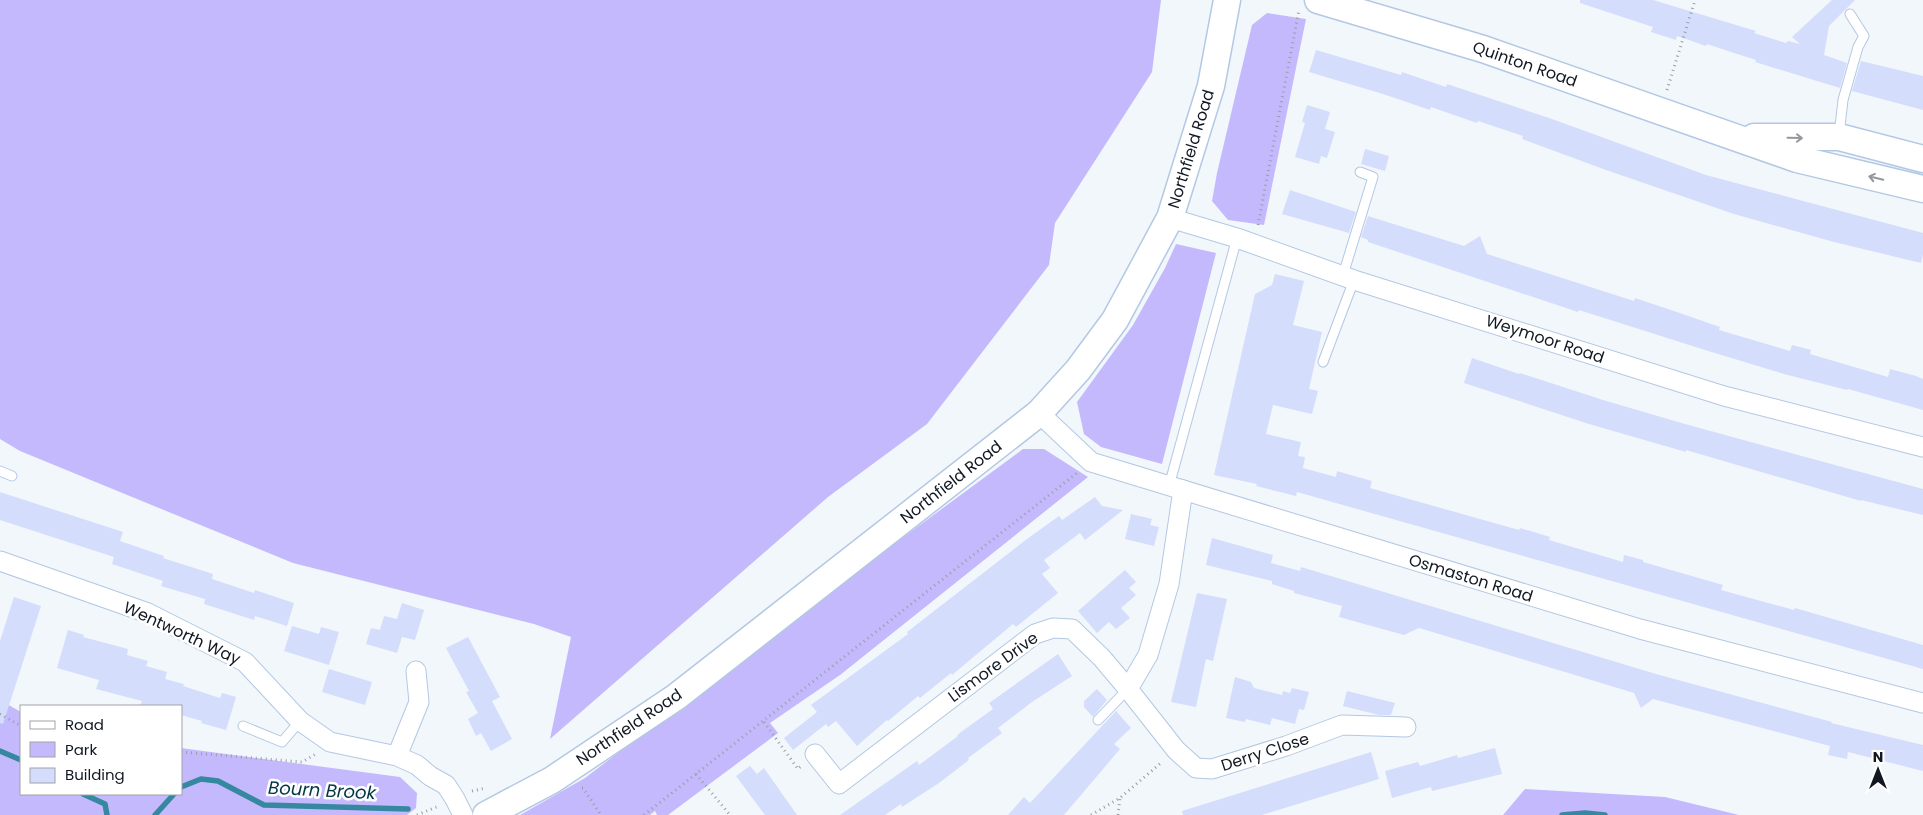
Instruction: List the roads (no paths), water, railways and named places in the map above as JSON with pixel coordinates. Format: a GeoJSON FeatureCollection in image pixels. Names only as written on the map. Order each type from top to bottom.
{"type":"FeatureCollection","features":[{"type":"Feature","properties":{"kind":"street","name":"Northfield Road"},"geometry":{"type":"LineString","coordinates":[[486,815],[552,780],[676,696],[1039,413],[1078,370],[1115,320],[1170,218],[1211,86],[1227,0]]}},
{"type":"Feature","properties":{"kind":"street","name":"Quinton Road"},"geometry":{"type":"LineString","coordinates":[[1309,5],[1483,49],[1797,159],[1923,189]]}},
{"type":"Feature","properties":{"kind":"street","name":"Quinton Road"},"geometry":{"type":"LineString","coordinates":[[1728,136],[1839,137],[1923,159]]}},
{"type":"Feature","properties":{"kind":"street","name":"Weymoor Road"},"geometry":{"type":"LineString","coordinates":[[1170,218],[1246,241],[1348,277],[1724,396],[1923,447]]}},
{"type":"Feature","properties":{"kind":"street","name":"Osmaston Road"},"geometry":{"type":"LineString","coordinates":[[1039,413],[1091,462],[1640,630],[1923,703]]}},
{"type":"Feature","properties":{"kind":"street"},"geometry":{"type":"LineString","coordinates":[[1128,689],[1148,655],[1169,584],[1176,488]]}},
{"type":"Feature","properties":{"kind":"street","name":"Wentworth Way"},"geometry":{"type":"LineString","coordinates":[[0,561],[148,613],[245,662],[300,721],[330,742],[397,756],[416,765],[446,785],[463,815]]}},
{"type":"Feature","properties":{"kind":"street","name":"Lismore Drive"},"geometry":{"type":"LineString","coordinates":[[815,754],[839,784],[1034,634],[1054,628],[1072,629],[1102,658],[1128,689]]}},
{"type":"Feature","properties":{"kind":"street"},"geometry":{"type":"LineString","coordinates":[[397,756],[419,702],[416,671]]}},
{"type":"Feature","properties":{"kind":"street","name":"Derry Close"},"geometry":{"type":"LineString","coordinates":[[1128,689],[1176,750],[1196,768],[1212,769],[1286,746],[1342,725],[1406,727]]}},
{"type":"Feature","properties":{"kind":"lane"},"geometry":{"type":"LineString","coordinates":[[1839,137],[1843,100],[1858,47],[1864,36],[1850,14]]}},
{"type":"Feature","properties":{"kind":"lane"},"geometry":{"type":"LineString","coordinates":[[1323,362],[1348,277],[1373,177],[1360,172]]}},
{"type":"Feature","properties":{"kind":"lane"},"geometry":{"type":"LineString","coordinates":[[1176,488],[1246,241]]}},
{"type":"Feature","properties":{"kind":"lane"},"geometry":{"type":"LineString","coordinates":[[0,471],[12,476]]}},
{"type":"Feature","properties":{"kind":"lane"},"geometry":{"type":"LineString","coordinates":[[1098,720],[1128,689]]}},
{"type":"Feature","properties":{"kind":"lane"},"geometry":{"type":"LineString","coordinates":[[243,726],[282,742],[300,721]]}},
{"type":"Feature","properties":{"kind":"waterway","name":"Bourn Brook"},"geometry":{"type":"LineString","coordinates":[[0,751],[20,760]]}},
{"type":"Feature","properties":{"kind":"waterway","name":"Bourn Brook"},"geometry":{"type":"LineString","coordinates":[[182,787],[201,779],[218,781],[264,805],[408,809]]}},
{"type":"Feature","properties":{"kind":"waterway","name":"Bourn Brook"},"geometry":{"type":"LineString","coordinates":[[85,795],[105,804],[107,815]]}},
{"type":"Feature","properties":{"kind":"waterway","name":"Bourn Brook"},"geometry":{"type":"LineString","coordinates":[[155,815],[173,795]]}},
{"type":"Feature","properties":{"kind":"waterway","name":"Bourn Brook"},"geometry":{"type":"LineString","coordinates":[[1562,815],[1585,813],[1605,815]]}}]}
